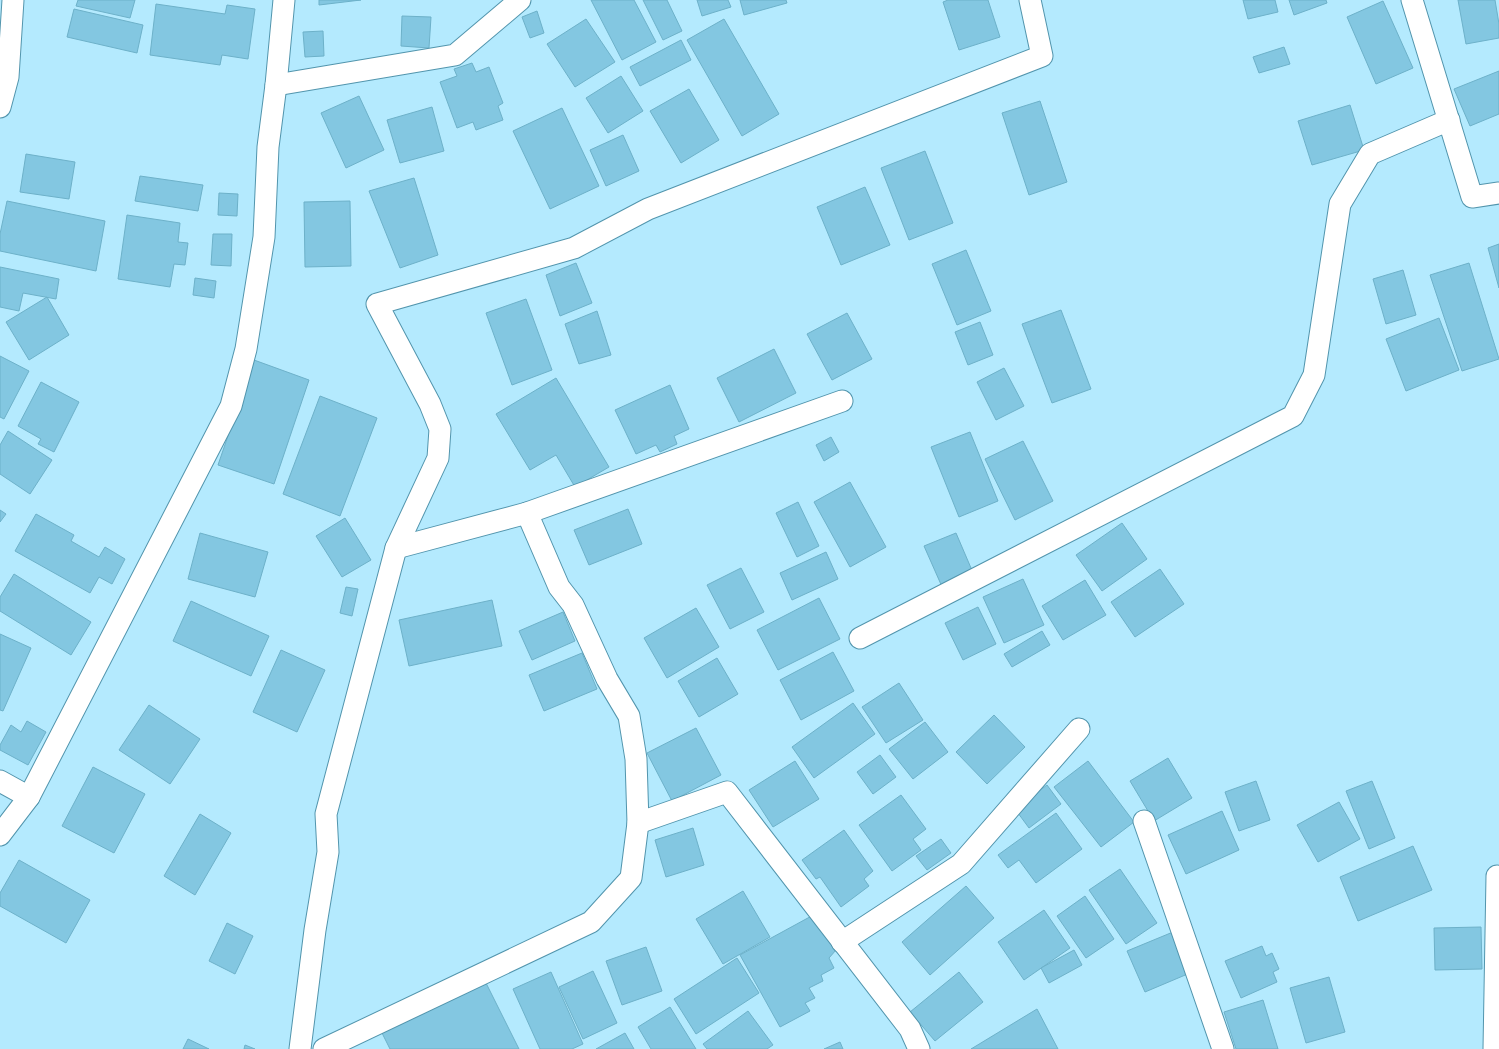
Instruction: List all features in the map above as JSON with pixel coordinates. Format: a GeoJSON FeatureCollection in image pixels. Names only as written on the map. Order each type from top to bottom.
{"type":"FeatureCollection","features":[{"type":"Feature","properties":{"kind":"street"},"geometry":{"type":"LineString","coordinates":[[0,107],[8,77],[13,0]]}},
{"type":"Feature","properties":{"kind":"street"},"geometry":{"type":"LineString","coordinates":[[0,835],[29,797],[231,406],[246,349],[264,237],[268,147],[276,85],[284,0]]}},
{"type":"Feature","properties":{"kind":"street"},"geometry":{"type":"LineString","coordinates":[[276,85],[455,55],[520,0]]}},
{"type":"Feature","properties":{"kind":"street"},"geometry":{"type":"LineString","coordinates":[[300,1049],[315,930],[328,852],[326,814],[396,548],[438,458],[440,429],[430,404],[377,304],[574,248],[648,209],[1042,56],[1030,0]]}},
{"type":"Feature","properties":{"kind":"street"},"geometry":{"type":"LineString","coordinates":[[1412,0],[1472,197],[1499,193]]}},
{"type":"Feature","properties":{"kind":"street"},"geometry":{"type":"LineString","coordinates":[[860,638],[1293,416],[1314,374],[1340,204],[1370,154],[1449,120]]}},
{"type":"Feature","properties":{"kind":"street"},"geometry":{"type":"LineString","coordinates":[[396,548],[527,513],[842,401]]}},
{"type":"Feature","properties":{"kind":"street"},"geometry":{"type":"LineString","coordinates":[[324,1049],[591,922],[631,878],[638,823],[636,759],[629,716],[607,679],[573,605],[559,586],[527,513]]}},
{"type":"Feature","properties":{"kind":"street"},"geometry":{"type":"LineString","coordinates":[[842,942],[961,864],[1079,729]]}},
{"type":"Feature","properties":{"kind":"street"},"geometry":{"type":"LineString","coordinates":[[0,781],[29,797]]}},
{"type":"Feature","properties":{"kind":"street"},"geometry":{"type":"LineString","coordinates":[[638,823],[727,792],[910,1029],[919,1049]]}},
{"type":"Feature","properties":{"kind":"street"},"geometry":{"type":"LineString","coordinates":[[1144,821],[1223,1049]]}},
{"type":"Feature","properties":{"kind":"street"},"geometry":{"type":"LineString","coordinates":[[1494,1049],[1497,876]]}},
{"type":"Feature","properties":{"kind":"building"},"geometry":{"type":"Polygon","coordinates":[[[78,0],[135,0],[130,18],[76,6],[78,0]]]}},
{"type":"Feature","properties":{"kind":"building"},"geometry":{"type":"Polygon","coordinates":[[[319,0],[361,0],[319,5],[319,0]]]}},
{"type":"Feature","properties":{"kind":"building"},"geometry":{"type":"Polygon","coordinates":[[[591,0],[634,0],[656,42],[622,60],[591,0]]]}},
{"type":"Feature","properties":{"kind":"building"},"geometry":{"type":"Polygon","coordinates":[[[643,0],[667,0],[682,31],[663,40],[643,0]]]}},
{"type":"Feature","properties":{"kind":"building"},"geometry":{"type":"Polygon","coordinates":[[[697,0],[728,0],[731,7],[702,16],[697,0]]]}},
{"type":"Feature","properties":{"kind":"building"},"geometry":{"type":"Polygon","coordinates":[[[740,0],[786,0],[787,3],[744,15],[740,0]]]}},
{"type":"Feature","properties":{"kind":"building"},"geometry":{"type":"Polygon","coordinates":[[[948,0],[988,0],[1000,37],[959,50],[943,2],[948,0]]]}},
{"type":"Feature","properties":{"kind":"building"},"geometry":{"type":"Polygon","coordinates":[[[1243,0],[1275,0],[1278,12],[1248,19],[1243,0]]]}},
{"type":"Feature","properties":{"kind":"building"},"geometry":{"type":"Polygon","coordinates":[[[1289,0],[1326,0],[1327,3],[1294,15],[1289,0]]]}},
{"type":"Feature","properties":{"kind":"building"},"geometry":{"type":"Polygon","coordinates":[[[1458,0],[1495,0],[1499,24],[1499,38],[1466,44],[1458,0]]]}},
{"type":"Feature","properties":{"kind":"building"},"geometry":{"type":"Polygon","coordinates":[[[1383,1],[1413,68],[1376,84],[1347,17],[1383,1]]]}},
{"type":"Feature","properties":{"kind":"building"},"geometry":{"type":"Polygon","coordinates":[[[156,4],[225,14],[227,5],[255,9],[248,59],[222,55],[220,65],[150,55],[156,4]]]}},
{"type":"Feature","properties":{"kind":"building"},"geometry":{"type":"Polygon","coordinates":[[[74,9],[143,25],[137,53],[67,37],[74,9]]]}},
{"type":"Feature","properties":{"kind":"building"},"geometry":{"type":"Polygon","coordinates":[[[537,11],[544,33],[530,38],[522,17],[537,11]]]}},
{"type":"Feature","properties":{"kind":"building"},"geometry":{"type":"Polygon","coordinates":[[[402,16],[431,17],[429,48],[401,46],[402,16]]]}},
{"type":"Feature","properties":{"kind":"building"},"geometry":{"type":"Polygon","coordinates":[[[586,19],[615,62],[575,87],[547,44],[586,19]]]}},
{"type":"Feature","properties":{"kind":"building"},"geometry":{"type":"Polygon","coordinates":[[[724,19],[779,114],[742,136],[687,40],[724,19]]]}},
{"type":"Feature","properties":{"kind":"building"},"geometry":{"type":"Polygon","coordinates":[[[323,31],[324,56],[305,57],[303,32],[323,31]]]}},
{"type":"Feature","properties":{"kind":"building"},"geometry":{"type":"Polygon","coordinates":[[[681,40],[691,60],[640,86],[630,67],[681,40]]]}},
{"type":"Feature","properties":{"kind":"building"},"geometry":{"type":"Polygon","coordinates":[[[1284,47],[1290,64],[1259,73],[1253,57],[1284,47]]]}},
{"type":"Feature","properties":{"kind":"building"},"geometry":{"type":"Polygon","coordinates":[[[472,63],[476,72],[489,67],[503,103],[498,106],[503,120],[476,130],[473,122],[457,128],[440,82],[457,76],[454,69],[472,63]]]}},
{"type":"Feature","properties":{"kind":"building"},"geometry":{"type":"Polygon","coordinates":[[[1499,71],[1499,114],[1470,126],[1454,89],[1499,71]]]}},
{"type":"Feature","properties":{"kind":"building"},"geometry":{"type":"Polygon","coordinates":[[[621,76],[643,111],[608,133],[586,98],[621,76]]]}},
{"type":"Feature","properties":{"kind":"building"},"geometry":{"type":"Polygon","coordinates":[[[689,89],[719,140],[681,163],[650,111],[689,89]]]}},
{"type":"Feature","properties":{"kind":"building"},"geometry":{"type":"Polygon","coordinates":[[[359,96],[384,150],[346,168],[321,113],[359,96]]]}},
{"type":"Feature","properties":{"kind":"building"},"geometry":{"type":"Polygon","coordinates":[[[1040,101],[1067,182],[1029,195],[1002,113],[1040,101]]]}},
{"type":"Feature","properties":{"kind":"building"},"geometry":{"type":"Polygon","coordinates":[[[1350,105],[1364,150],[1312,165],[1298,121],[1350,105]]]}},
{"type":"Feature","properties":{"kind":"building"},"geometry":{"type":"Polygon","coordinates":[[[432,107],[444,151],[400,163],[387,120],[432,107]]]}},
{"type":"Feature","properties":{"kind":"building"},"geometry":{"type":"Polygon","coordinates":[[[562,108],[599,186],[550,209],[513,131],[562,108]]]}},
{"type":"Feature","properties":{"kind":"building"},"geometry":{"type":"Polygon","coordinates":[[[623,135],[639,171],[606,186],[590,150],[623,135]]]}},
{"type":"Feature","properties":{"kind":"building"},"geometry":{"type":"Polygon","coordinates":[[[925,151],[953,223],[909,240],[881,168],[925,151]]]}},
{"type":"Feature","properties":{"kind":"building"},"geometry":{"type":"Polygon","coordinates":[[[26,154],[75,162],[69,199],[20,192],[26,154]]]}},
{"type":"Feature","properties":{"kind":"building"},"geometry":{"type":"Polygon","coordinates":[[[140,176],[203,185],[198,211],[135,201],[140,176]]]}},
{"type":"Feature","properties":{"kind":"building"},"geometry":{"type":"Polygon","coordinates":[[[414,178],[438,255],[400,268],[369,191],[414,178]]]}},
{"type":"Feature","properties":{"kind":"building"},"geometry":{"type":"Polygon","coordinates":[[[865,187],[890,245],[841,265],[817,207],[865,187]]]}},
{"type":"Feature","properties":{"kind":"building"},"geometry":{"type":"Polygon","coordinates":[[[219,193],[238,194],[237,216],[218,215],[219,193]]]}},
{"type":"Feature","properties":{"kind":"building"},"geometry":{"type":"Polygon","coordinates":[[[7,201],[105,221],[96,271],[0,251],[0,234],[7,201]]]}},
{"type":"Feature","properties":{"kind":"building"},"geometry":{"type":"Polygon","coordinates":[[[350,201],[351,266],[305,267],[304,202],[350,201]]]}},
{"type":"Feature","properties":{"kind":"building"},"geometry":{"type":"Polygon","coordinates":[[[127,215],[180,223],[178,242],[188,243],[185,265],[174,264],[170,287],[118,279],[127,215]]]}},
{"type":"Feature","properties":{"kind":"building"},"geometry":{"type":"Polygon","coordinates":[[[213,234],[232,234],[231,266],[211,265],[213,234]]]}},
{"type":"Feature","properties":{"kind":"building"},"geometry":{"type":"Polygon","coordinates":[[[1499,244],[1499,288],[1488,248],[1499,244]]]}},
{"type":"Feature","properties":{"kind":"building"},"geometry":{"type":"Polygon","coordinates":[[[966,250],[991,311],[957,325],[932,264],[966,250]]]}},
{"type":"Feature","properties":{"kind":"building"},"geometry":{"type":"Polygon","coordinates":[[[576,263],[592,303],[560,316],[546,275],[576,263]]]}},
{"type":"Feature","properties":{"kind":"building"},"geometry":{"type":"Polygon","coordinates":[[[1469,263],[1499,359],[1462,371],[1430,275],[1469,263]]]}},
{"type":"Feature","properties":{"kind":"building"},"geometry":{"type":"Polygon","coordinates":[[[0,267],[59,279],[56,299],[23,293],[19,311],[0,307],[0,267]]]}},
{"type":"Feature","properties":{"kind":"building"},"geometry":{"type":"Polygon","coordinates":[[[1403,270],[1416,315],[1386,324],[1373,279],[1403,270]]]}},
{"type":"Feature","properties":{"kind":"building"},"geometry":{"type":"Polygon","coordinates":[[[195,278],[216,281],[214,298],[193,295],[195,278]]]}},
{"type":"Feature","properties":{"kind":"building"},"geometry":{"type":"Polygon","coordinates":[[[47,297],[69,335],[29,360],[6,322],[47,297]]]}},
{"type":"Feature","properties":{"kind":"building"},"geometry":{"type":"Polygon","coordinates":[[[526,299],[552,370],[512,385],[486,313],[526,299]]]}},
{"type":"Feature","properties":{"kind":"building"},"geometry":{"type":"Polygon","coordinates":[[[1061,310],[1091,389],[1052,403],[1022,324],[1061,310]]]}},
{"type":"Feature","properties":{"kind":"building"},"geometry":{"type":"Polygon","coordinates":[[[597,311],[611,355],[579,364],[565,324],[597,311]]]}},
{"type":"Feature","properties":{"kind":"building"},"geometry":{"type":"Polygon","coordinates":[[[847,313],[872,359],[832,380],[807,334],[847,313]]]}},
{"type":"Feature","properties":{"kind":"building"},"geometry":{"type":"Polygon","coordinates":[[[1439,318],[1459,370],[1406,391],[1386,339],[1439,318]]]}},
{"type":"Feature","properties":{"kind":"building"},"geometry":{"type":"Polygon","coordinates":[[[980,322],[993,355],[968,365],[955,332],[980,322]]]}},
{"type":"Feature","properties":{"kind":"building"},"geometry":{"type":"Polygon","coordinates":[[[774,349],[796,393],[739,422],[717,378],[774,349]]]}},
{"type":"Feature","properties":{"kind":"building"},"geometry":{"type":"Polygon","coordinates":[[[0,356],[29,371],[4,419],[0,417],[0,356]]]}},
{"type":"Feature","properties":{"kind":"building"},"geometry":{"type":"Polygon","coordinates":[[[254,360],[309,380],[274,484],[218,465],[254,360]]]}},
{"type":"Feature","properties":{"kind":"building"},"geometry":{"type":"Polygon","coordinates":[[[1004,368],[1024,406],[996,420],[977,382],[1004,368]]]}},
{"type":"Feature","properties":{"kind":"building"},"geometry":{"type":"Polygon","coordinates":[[[556,378],[609,467],[575,487],[556,455],[530,470],[496,414],[556,378]]]}},
{"type":"Feature","properties":{"kind":"building"},"geometry":{"type":"Polygon","coordinates":[[[41,382],[79,402],[54,452],[38,444],[41,439],[18,426],[41,382]]]}},
{"type":"Feature","properties":{"kind":"building"},"geometry":{"type":"Polygon","coordinates":[[[670,385],[689,429],[674,436],[677,444],[660,452],[656,445],[636,454],[615,410],[670,385]]]}},
{"type":"Feature","properties":{"kind":"building"},"geometry":{"type":"Polygon","coordinates":[[[320,396],[377,418],[340,516],[283,494],[320,396]]]}},
{"type":"Feature","properties":{"kind":"building"},"geometry":{"type":"Polygon","coordinates":[[[8,431],[52,460],[30,494],[0,474],[0,445],[8,431]]]}},
{"type":"Feature","properties":{"kind":"building"},"geometry":{"type":"Polygon","coordinates":[[[970,432],[998,501],[959,517],[931,447],[970,432]]]}},
{"type":"Feature","properties":{"kind":"building"},"geometry":{"type":"Polygon","coordinates":[[[831,437],[839,452],[824,461],[816,445],[831,437]]]}},
{"type":"Feature","properties":{"kind":"building"},"geometry":{"type":"Polygon","coordinates":[[[1023,441],[1053,501],[1015,520],[985,459],[1023,441]]]}},
{"type":"Feature","properties":{"kind":"building"},"geometry":{"type":"Polygon","coordinates":[[[850,482],[886,547],[850,567],[814,502],[850,482]]]}},
{"type":"Feature","properties":{"kind":"building"},"geometry":{"type":"Polygon","coordinates":[[[798,502],[819,546],[797,557],[776,513],[798,502]]]}},
{"type":"Feature","properties":{"kind":"building"},"geometry":{"type":"Polygon","coordinates":[[[628,509],[642,544],[589,565],[574,530],[628,509]]]}},
{"type":"Feature","properties":{"kind":"building"},"geometry":{"type":"Polygon","coordinates":[[[0,510],[6,514],[0,522],[0,510]]]}},
{"type":"Feature","properties":{"kind":"building"},"geometry":{"type":"Polygon","coordinates":[[[36,514],[74,535],[71,541],[99,557],[105,547],[125,559],[112,584],[99,577],[90,593],[15,551],[36,514]]]}},
{"type":"Feature","properties":{"kind":"building"},"geometry":{"type":"Polygon","coordinates":[[[345,518],[371,560],[342,577],[316,536],[345,518]]]}},
{"type":"Feature","properties":{"kind":"building"},"geometry":{"type":"Polygon","coordinates":[[[1122,523],[1147,559],[1102,591],[1076,555],[1122,523]]]}},
{"type":"Feature","properties":{"kind":"building"},"geometry":{"type":"Polygon","coordinates":[[[200,533],[268,552],[255,597],[188,579],[200,533]]]}},
{"type":"Feature","properties":{"kind":"building"},"geometry":{"type":"Polygon","coordinates":[[[956,533],[974,575],[943,589],[924,546],[956,533]]]}},
{"type":"Feature","properties":{"kind":"building"},"geometry":{"type":"Polygon","coordinates":[[[826,552],[838,579],[792,600],[780,573],[826,552]]]}},
{"type":"Feature","properties":{"kind":"building"},"geometry":{"type":"Polygon","coordinates":[[[741,568],[764,612],[730,629],[707,585],[741,568]]]}},
{"type":"Feature","properties":{"kind":"building"},"geometry":{"type":"Polygon","coordinates":[[[1160,569],[1184,604],[1135,637],[1111,602],[1160,569]]]}},
{"type":"Feature","properties":{"kind":"building"},"geometry":{"type":"Polygon","coordinates":[[[14,574],[91,622],[71,655],[0,611],[0,597],[14,574]]]}},
{"type":"Feature","properties":{"kind":"building"},"geometry":{"type":"Polygon","coordinates":[[[1023,579],[1044,625],[1004,643],[983,597],[1023,579]]]}},
{"type":"Feature","properties":{"kind":"building"},"geometry":{"type":"Polygon","coordinates":[[[1085,580],[1106,615],[1063,640],[1042,606],[1085,580]]]}},
{"type":"Feature","properties":{"kind":"building"},"geometry":{"type":"Polygon","coordinates":[[[346,587],[358,589],[352,616],[340,613],[346,587]]]}},
{"type":"Feature","properties":{"kind":"building"},"geometry":{"type":"Polygon","coordinates":[[[819,598],[840,639],[778,670],[757,630],[819,598]]]}},
{"type":"Feature","properties":{"kind":"building"},"geometry":{"type":"Polygon","coordinates":[[[492,600],[502,646],[409,666],[399,620],[492,600]]]}},
{"type":"Feature","properties":{"kind":"building"},"geometry":{"type":"Polygon","coordinates":[[[191,601],[269,636],[251,676],[173,641],[191,601]]]}},
{"type":"Feature","properties":{"kind":"building"},"geometry":{"type":"Polygon","coordinates":[[[978,607],[996,644],[963,660],[945,623],[978,607]]]}},
{"type":"Feature","properties":{"kind":"building"},"geometry":{"type":"Polygon","coordinates":[[[696,608],[719,647],[667,678],[644,638],[696,608]]]}},
{"type":"Feature","properties":{"kind":"building"},"geometry":{"type":"Polygon","coordinates":[[[563,612],[575,641],[532,660],[519,631],[563,612]]]}},
{"type":"Feature","properties":{"kind":"building"},"geometry":{"type":"Polygon","coordinates":[[[1042,631],[1050,645],[1012,667],[1004,654],[1042,631]]]}},
{"type":"Feature","properties":{"kind":"building"},"geometry":{"type":"Polygon","coordinates":[[[0,634],[31,648],[3,711],[0,710],[0,634]]]}},
{"type":"Feature","properties":{"kind":"building"},"geometry":{"type":"Polygon","coordinates":[[[281,650],[325,670],[297,732],[253,712],[281,650]]]}},
{"type":"Feature","properties":{"kind":"building"},"geometry":{"type":"Polygon","coordinates":[[[833,652],[854,691],[801,720],[780,680],[833,652]]]}},
{"type":"Feature","properties":{"kind":"building"},"geometry":{"type":"Polygon","coordinates":[[[582,653],[597,689],[544,711],[529,675],[582,653]]]}},
{"type":"Feature","properties":{"kind":"building"},"geometry":{"type":"Polygon","coordinates":[[[717,658],[738,694],[699,717],[678,681],[717,658]]]}},
{"type":"Feature","properties":{"kind":"building"},"geometry":{"type":"Polygon","coordinates":[[[899,683],[923,720],[886,743],[862,707],[899,683]]]}},
{"type":"Feature","properties":{"kind":"building"},"geometry":{"type":"Polygon","coordinates":[[[853,703],[875,734],[814,778],[792,747],[853,703]]]}},
{"type":"Feature","properties":{"kind":"building"},"geometry":{"type":"Polygon","coordinates":[[[149,705],[200,739],[170,784],[119,750],[149,705]]]}},
{"type":"Feature","properties":{"kind":"building"},"geometry":{"type":"Polygon","coordinates":[[[994,715],[1025,747],[987,784],[956,752],[994,715]]]}},
{"type":"Feature","properties":{"kind":"building"},"geometry":{"type":"Polygon","coordinates":[[[27,721],[46,732],[28,765],[0,750],[0,745],[11,725],[21,732],[27,721]]]}},
{"type":"Feature","properties":{"kind":"building"},"geometry":{"type":"Polygon","coordinates":[[[925,722],[948,752],[913,779],[889,749],[925,722]]]}},
{"type":"Feature","properties":{"kind":"building"},"geometry":{"type":"Polygon","coordinates":[[[696,728],[721,775],[672,801],[647,753],[696,728]]]}},
{"type":"Feature","properties":{"kind":"building"},"geometry":{"type":"Polygon","coordinates":[[[880,755],[896,777],[873,794],[857,772],[880,755]]]}},
{"type":"Feature","properties":{"kind":"building"},"geometry":{"type":"Polygon","coordinates":[[[1168,758],[1192,798],[1154,821],[1130,781],[1168,758]]]}},
{"type":"Feature","properties":{"kind":"building"},"geometry":{"type":"Polygon","coordinates":[[[795,761],[819,799],[773,827],[749,790],[795,761]]]}},
{"type":"Feature","properties":{"kind":"building"},"geometry":{"type":"Polygon","coordinates":[[[1088,761],[1134,822],[1101,847],[1054,787],[1088,761]]]}},
{"type":"Feature","properties":{"kind":"building"},"geometry":{"type":"Polygon","coordinates":[[[93,767],[145,794],[114,853],[62,826],[93,767]]]}},
{"type":"Feature","properties":{"kind":"building"},"geometry":{"type":"Polygon","coordinates":[[[1256,781],[1270,820],[1239,831],[1225,792],[1256,781]]]}},
{"type":"Feature","properties":{"kind":"building"},"geometry":{"type":"Polygon","coordinates":[[[1372,781],[1395,838],[1369,849],[1346,791],[1372,781]]]}},
{"type":"Feature","properties":{"kind":"building"},"geometry":{"type":"Polygon","coordinates":[[[1047,785],[1061,804],[1029,828],[1015,809],[1047,785]]]}},
{"type":"Feature","properties":{"kind":"building"},"geometry":{"type":"Polygon","coordinates":[[[901,795],[926,829],[913,839],[921,850],[892,871],[859,825],[901,795]]]}},
{"type":"Feature","properties":{"kind":"building"},"geometry":{"type":"Polygon","coordinates":[[[1339,802],[1360,839],[1318,862],[1297,825],[1339,802]]]}},
{"type":"Feature","properties":{"kind":"building"},"geometry":{"type":"Polygon","coordinates":[[[1222,811],[1239,850],[1186,874],[1168,835],[1222,811]]]}},
{"type":"Feature","properties":{"kind":"building"},"geometry":{"type":"Polygon","coordinates":[[[1056,813],[1082,849],[1036,883],[1019,860],[1008,868],[998,855],[1056,813]]]}},
{"type":"Feature","properties":{"kind":"building"},"geometry":{"type":"Polygon","coordinates":[[[200,814],[231,833],[195,895],[164,876],[200,814]]]}},
{"type":"Feature","properties":{"kind":"building"},"geometry":{"type":"Polygon","coordinates":[[[693,828],[704,865],[666,877],[655,840],[693,828]]]}},
{"type":"Feature","properties":{"kind":"building"},"geometry":{"type":"Polygon","coordinates":[[[844,830],[873,871],[864,879],[869,886],[841,907],[820,877],[816,879],[802,860],[844,830]]]}},
{"type":"Feature","properties":{"kind":"building"},"geometry":{"type":"Polygon","coordinates":[[[941,839],[951,853],[927,870],[916,856],[941,839]]]}},
{"type":"Feature","properties":{"kind":"building"},"geometry":{"type":"Polygon","coordinates":[[[1413,846],[1432,890],[1358,921],[1340,877],[1413,846]]]}},
{"type":"Feature","properties":{"kind":"building"},"geometry":{"type":"Polygon","coordinates":[[[19,860],[90,900],[66,943],[0,906],[0,893],[19,860]]]}},
{"type":"Feature","properties":{"kind":"building"},"geometry":{"type":"Polygon","coordinates":[[[1120,869],[1157,923],[1126,944],[1089,890],[1120,869]]]}},
{"type":"Feature","properties":{"kind":"building"},"geometry":{"type":"Polygon","coordinates":[[[966,886],[994,918],[930,975],[902,942],[966,886]]]}},
{"type":"Feature","properties":{"kind":"building"},"geometry":{"type":"Polygon","coordinates":[[[743,891],[770,937],[723,964],[696,919],[743,891]]]}},
{"type":"Feature","properties":{"kind":"building"},"geometry":{"type":"Polygon","coordinates":[[[1085,896],[1114,939],[1086,958],[1057,916],[1085,896]]]}},
{"type":"Feature","properties":{"kind":"building"},"geometry":{"type":"Polygon","coordinates":[[[1044,910],[1070,948],[1024,980],[998,942],[1044,910]]]}},
{"type":"Feature","properties":{"kind":"building"},"geometry":{"type":"Polygon","coordinates":[[[817,913],[836,950],[829,958],[834,968],[821,975],[823,981],[809,988],[815,998],[805,1003],[810,1011],[780,1027],[740,955],[817,913]]]}},
{"type":"Feature","properties":{"kind":"building"},"geometry":{"type":"Polygon","coordinates":[[[227,923],[253,936],[235,974],[209,961],[227,923]]]}},
{"type":"Feature","properties":{"kind":"building"},"geometry":{"type":"Polygon","coordinates":[[[1481,927],[1482,969],[1435,970],[1434,928],[1481,927]]]}},
{"type":"Feature","properties":{"kind":"building"},"geometry":{"type":"Polygon","coordinates":[[[1173,932],[1190,973],[1145,992],[1127,951],[1173,932]]]}},
{"type":"Feature","properties":{"kind":"building"},"geometry":{"type":"Polygon","coordinates":[[[1262,946],[1266,956],[1272,953],[1279,969],[1273,972],[1277,982],[1241,998],[1225,961],[1262,946]]]}},
{"type":"Feature","properties":{"kind":"building"},"geometry":{"type":"Polygon","coordinates":[[[646,947],[662,991],[622,1005],[606,961],[646,947]]]}},
{"type":"Feature","properties":{"kind":"building"},"geometry":{"type":"Polygon","coordinates":[[[1074,950],[1082,965],[1049,983],[1041,968],[1074,950]]]}},
{"type":"Feature","properties":{"kind":"building"},"geometry":{"type":"Polygon","coordinates":[[[737,958],[759,993],[696,1034],[674,999],[737,958]]]}},
{"type":"Feature","properties":{"kind":"building"},"geometry":{"type":"Polygon","coordinates":[[[593,971],[617,1023],[583,1039],[559,987],[593,971]]]}},
{"type":"Feature","properties":{"kind":"building"},"geometry":{"type":"Polygon","coordinates":[[[551,972],[583,1044],[572,1049],[540,1049],[513,989],[551,972]]]}},
{"type":"Feature","properties":{"kind":"building"},"geometry":{"type":"Polygon","coordinates":[[[959,972],[983,1002],[935,1041],[910,1012],[959,972]]]}},
{"type":"Feature","properties":{"kind":"building"},"geometry":{"type":"Polygon","coordinates":[[[1329,977],[1345,1032],[1306,1043],[1290,988],[1329,977]]]}},
{"type":"Feature","properties":{"kind":"building"},"geometry":{"type":"Polygon","coordinates":[[[485,981],[519,1049],[390,1049],[382,1033],[485,981]]]}},
{"type":"Feature","properties":{"kind":"building"},"geometry":{"type":"Polygon","coordinates":[[[1263,1000],[1278,1049],[1236,1049],[1224,1012],[1263,1000]]]}},
{"type":"Feature","properties":{"kind":"building"},"geometry":{"type":"Polygon","coordinates":[[[670,1007],[696,1049],[651,1049],[638,1027],[670,1007]]]}},
{"type":"Feature","properties":{"kind":"building"},"geometry":{"type":"Polygon","coordinates":[[[1037,1009],[1058,1049],[971,1049],[1037,1009]]]}},
{"type":"Feature","properties":{"kind":"building"},"geometry":{"type":"Polygon","coordinates":[[[748,1011],[773,1045],[767,1049],[707,1049],[703,1044],[748,1011]]]}},
{"type":"Feature","properties":{"kind":"building"},"geometry":{"type":"Polygon","coordinates":[[[625,1033],[634,1049],[596,1049],[625,1033]]]}},
{"type":"Feature","properties":{"kind":"building"},"geometry":{"type":"Polygon","coordinates":[[[188,1039],[209,1049],[183,1049],[188,1039]]]}},
{"type":"Feature","properties":{"kind":"building"},"geometry":{"type":"Polygon","coordinates":[[[840,1042],[843,1049],[824,1049],[840,1042]]]}},
{"type":"Feature","properties":{"kind":"building"},"geometry":{"type":"Polygon","coordinates":[[[245,1045],[255,1049],[244,1049],[245,1045]]]}}]}
